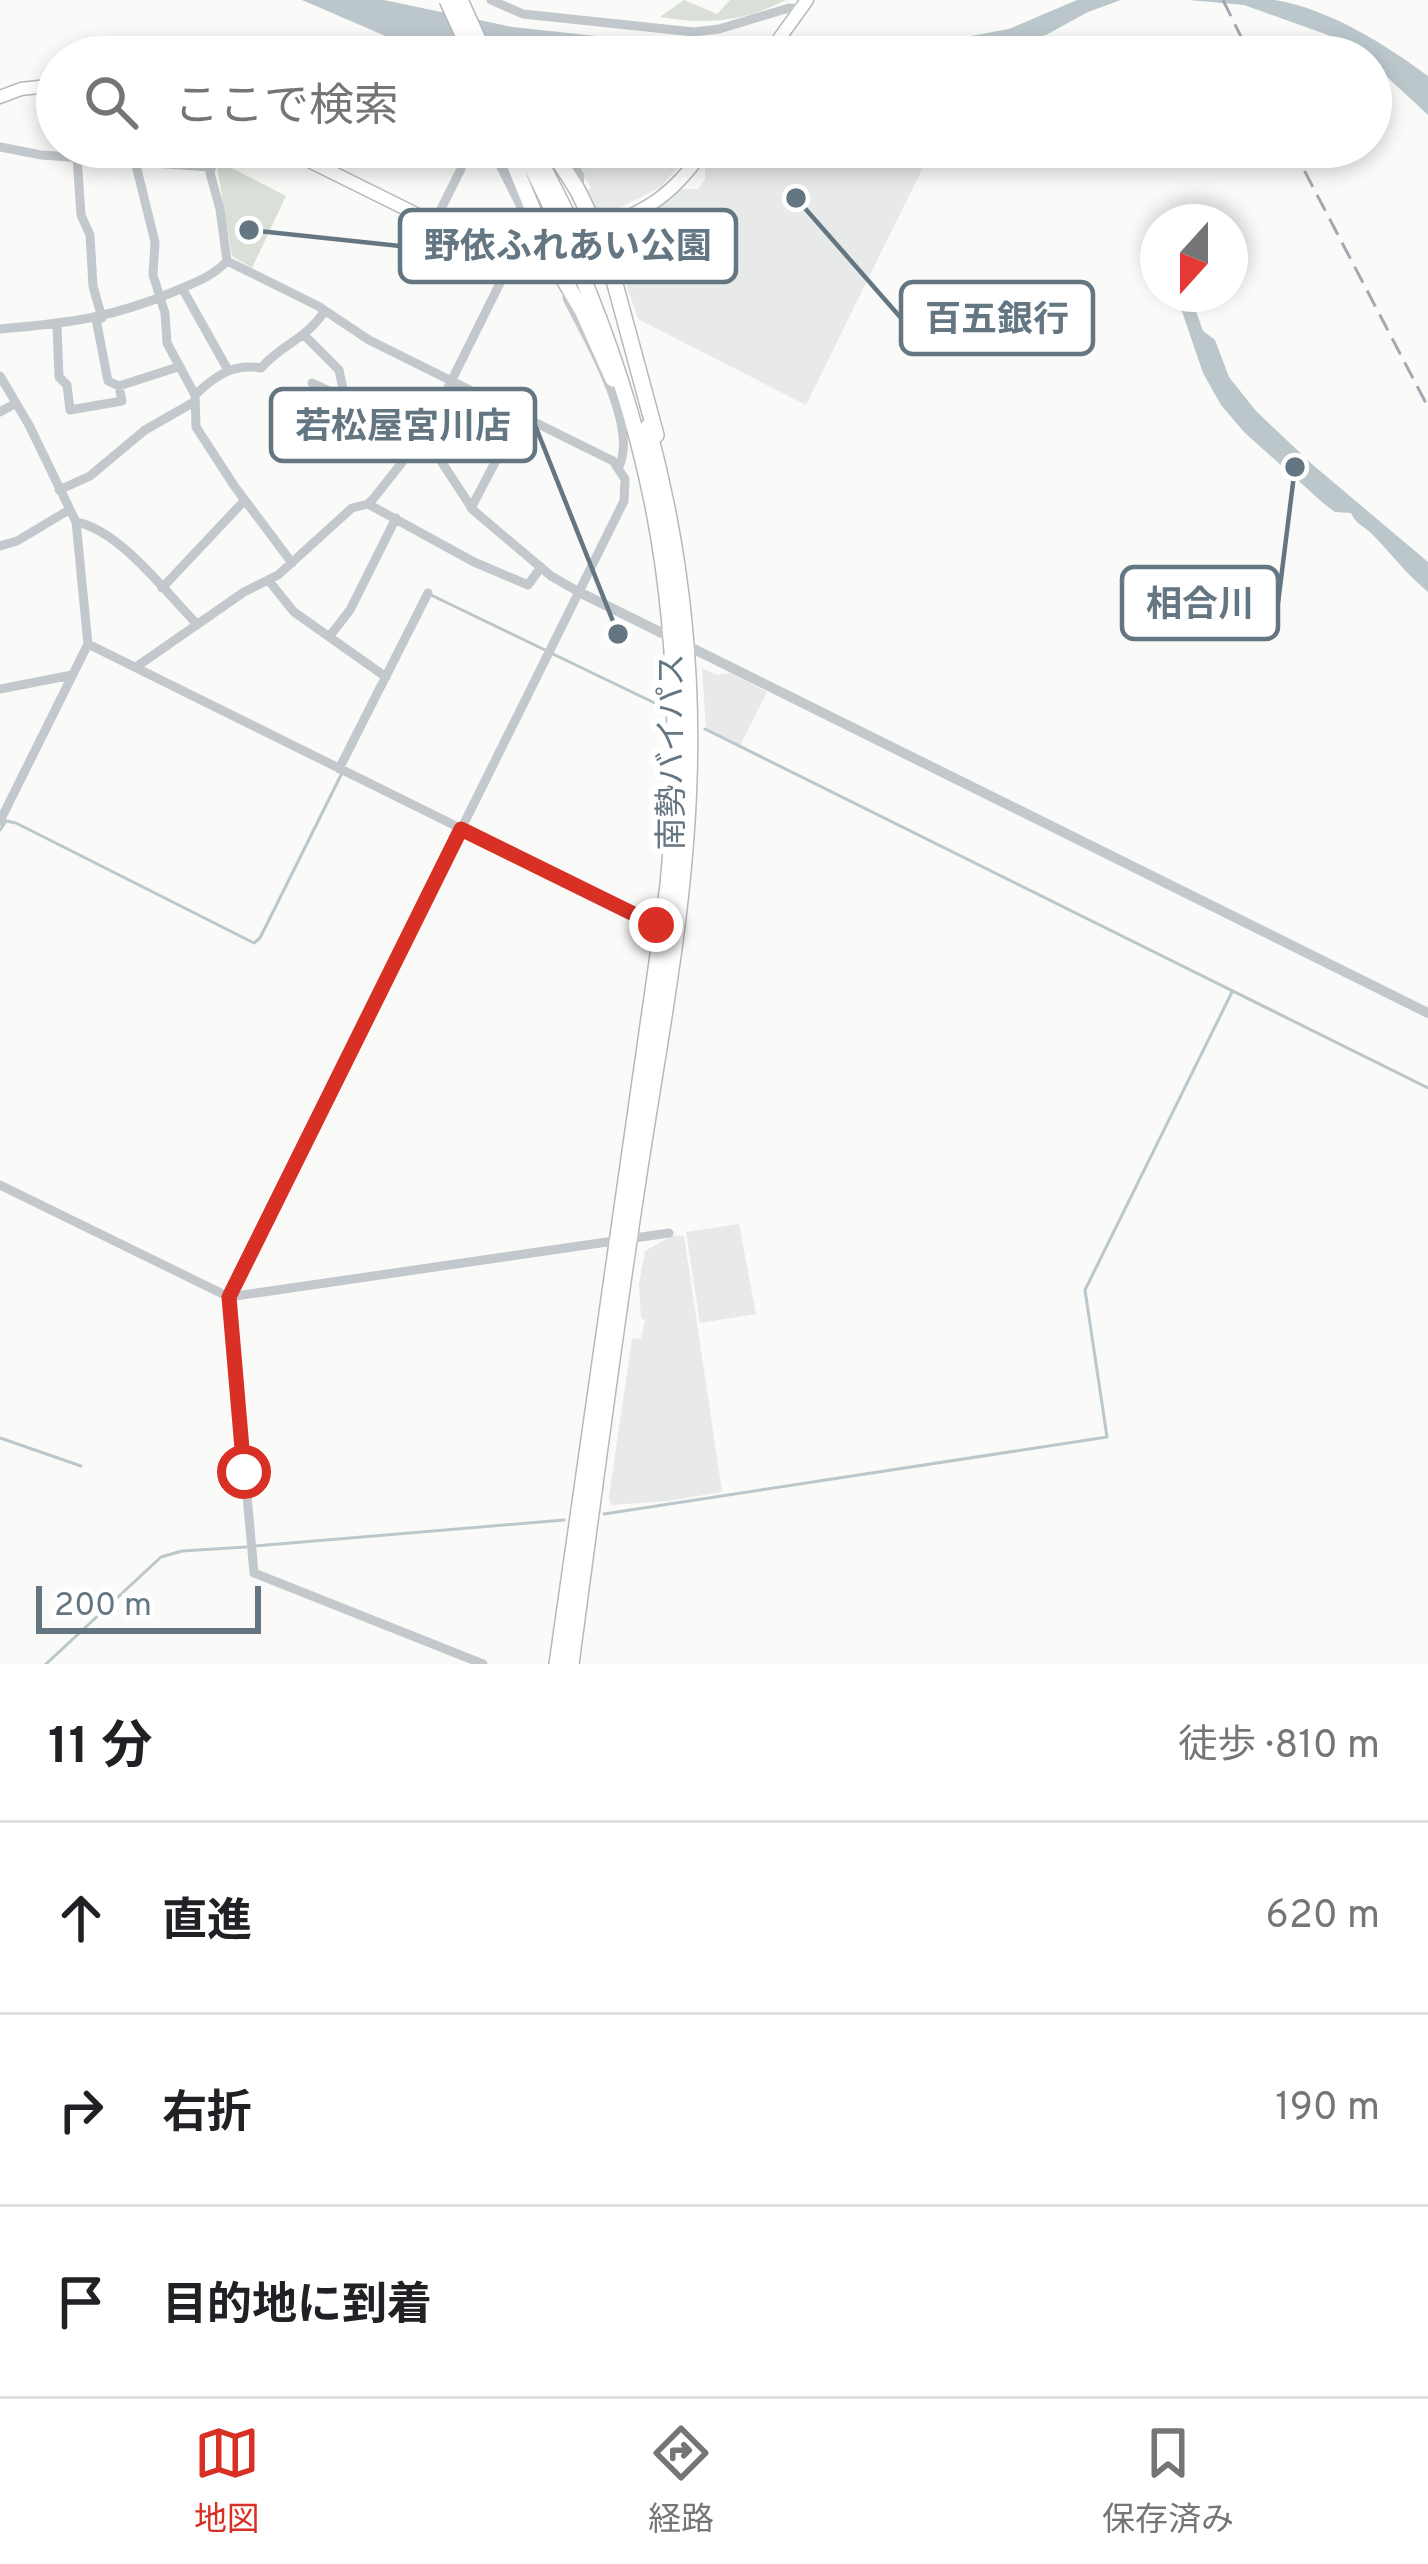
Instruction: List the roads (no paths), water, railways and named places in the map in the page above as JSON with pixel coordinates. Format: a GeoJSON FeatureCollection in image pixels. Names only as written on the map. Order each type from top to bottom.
{"type":"FeatureCollection","features":[{"type":"Feature","properties":{"kind":"highway"},"geometry":{"type":"LineString","coordinates":[[445,0],[467,36]]}},
{"type":"Feature","properties":{"kind":"highway"},"geometry":{"type":"LineString","coordinates":[[460,0],[472,36]]}},
{"type":"Feature","properties":{"kind":"highway"},"geometry":{"type":"LineString","coordinates":[[516,168],[557,268],[582,310],[653,470]]}},
{"type":"Feature","properties":{"kind":"highway","name":"南勢バイパス"},"geometry":{"type":"LineString","coordinates":[[532,168],[572,246],[607,332],[653,470]]}},
{"type":"Feature","properties":{"kind":"highway","name":"南勢バイパス"},"geometry":{"type":"LineString","coordinates":[[543,168],[597,281],[633,378],[679,577],[689,778],[678,910],[557,1664]]}},
{"type":"Feature","properties":{"kind":"highway"},"geometry":{"type":"LineString","coordinates":[[563,168],[578,191],[656,434],[653,470]]}},
{"type":"Feature","properties":{"kind":"highway","name":"南勢バイパス"},"geometry":{"type":"LineString","coordinates":[[571,1664],[622,1242]]}},
{"type":"Feature","properties":{"kind":"main road"},"geometry":{"type":"LineString","coordinates":[[780,36],[803,5]]}},
{"type":"Feature","properties":{"kind":"main road"},"geometry":{"type":"LineString","coordinates":[[0,97],[36,86]]}},
{"type":"Feature","properties":{"kind":"main road"},"geometry":{"type":"LineString","coordinates":[[323,168],[511,260],[549,249]]}},
{"type":"Feature","properties":{"kind":"main road"},"geometry":{"type":"LineString","coordinates":[[591,233],[648,209],[688,168]]}},
{"type":"Feature","properties":{"kind":"street"},"geometry":{"type":"LineString","coordinates":[[445,0],[473,4],[476,0]]}},
{"type":"Feature","properties":{"kind":"street"},"geometry":{"type":"LineString","coordinates":[[491,0],[523,14],[694,32],[803,5]]}},
{"type":"Feature","properties":{"kind":"street"},"geometry":{"type":"LineString","coordinates":[[0,147],[36,152]]}},
{"type":"Feature","properties":{"kind":"street"},"geometry":{"type":"LineString","coordinates":[[78,168],[108,381],[118,386],[178,367]]}},
{"type":"Feature","properties":{"kind":"street"},"geometry":{"type":"LineString","coordinates":[[136,168],[155,242],[153,275],[165,314],[167,344],[195,399],[196,428],[292,562]]}},
{"type":"Feature","properties":{"kind":"street"},"geometry":{"type":"LineString","coordinates":[[209,168],[227,261]]}},
{"type":"Feature","properties":{"kind":"street"},"geometry":{"type":"LineString","coordinates":[[502,168],[549,249]]}},
{"type":"Feature","properties":{"kind":"street"},"geometry":{"type":"LineString","coordinates":[[576,168],[578,191]]}},
{"type":"Feature","properties":{"kind":"street"},"geometry":{"type":"LineString","coordinates":[[434,223],[461,169]]}},
{"type":"Feature","properties":{"kind":"street"},"geometry":{"type":"LineString","coordinates":[[368,505],[424,435],[511,260]]}},
{"type":"Feature","properties":{"kind":"street"},"geometry":{"type":"LineString","coordinates":[[0,329],[57,327],[99,319],[211,275],[227,261]]}},
{"type":"Feature","properties":{"kind":"street"},"geometry":{"type":"LineString","coordinates":[[227,261],[325,311],[369,340],[619,466]]}},
{"type":"Feature","properties":{"kind":"street"},"geometry":{"type":"LineString","coordinates":[[483,1664],[252,1571],[229,1297],[624,501],[625,479],[619,466],[625,433],[557,268]]}},
{"type":"Feature","properties":{"kind":"street"},"geometry":{"type":"LineString","coordinates":[[182,288],[228,370]]}},
{"type":"Feature","properties":{"kind":"street"},"geometry":{"type":"LineString","coordinates":[[59,490],[90,476],[228,370],[261,368],[305,336],[325,311]]}},
{"type":"Feature","properties":{"kind":"street"},"geometry":{"type":"LineString","coordinates":[[57,327],[59,377],[67,385],[70,410],[122,401],[118,386]]}},
{"type":"Feature","properties":{"kind":"street"},"geometry":{"type":"LineString","coordinates":[[305,336],[342,375],[346,398]]}},
{"type":"Feature","properties":{"kind":"street"},"geometry":{"type":"LineString","coordinates":[[0,376],[76,522],[88,644],[0,821]]}},
{"type":"Feature","properties":{"kind":"street"},"geometry":{"type":"LineString","coordinates":[[312,383],[388,424],[424,435],[471,508],[579,592],[1428,1013]]}},
{"type":"Feature","properties":{"kind":"street"},"geometry":{"type":"LineString","coordinates":[[0,412],[16,403]]}},
{"type":"Feature","properties":{"kind":"street"},"geometry":{"type":"LineString","coordinates":[[471,508],[520,415]]}},
{"type":"Feature","properties":{"kind":"street"},"geometry":{"type":"LineString","coordinates":[[625,479],[653,470]]}},
{"type":"Feature","properties":{"kind":"street"},"geometry":{"type":"LineString","coordinates":[[162,588],[244,500]]}},
{"type":"Feature","properties":{"kind":"street"},"geometry":{"type":"LineString","coordinates":[[136,668],[244,592],[268,581],[352,508],[368,505],[528,585],[542,567]]}},
{"type":"Feature","properties":{"kind":"street"},"geometry":{"type":"LineString","coordinates":[[0,546],[69,510]]}},
{"type":"Feature","properties":{"kind":"street"},"geometry":{"type":"LineString","coordinates":[[329,637],[350,610],[396,518]]}},
{"type":"Feature","properties":{"kind":"street"},"geometry":{"type":"LineString","coordinates":[[76,522],[100,529],[197,624]]}},
{"type":"Feature","properties":{"kind":"street"},"geometry":{"type":"LineString","coordinates":[[268,581],[285,604],[386,677]]}},
{"type":"Feature","properties":{"kind":"street"},"geometry":{"type":"LineString","coordinates":[[342,770],[428,593]]}},
{"type":"Feature","properties":{"kind":"street"},"geometry":{"type":"LineString","coordinates":[[88,644],[656,925]]}},
{"type":"Feature","properties":{"kind":"street"},"geometry":{"type":"LineString","coordinates":[[0,689],[73,675]]}},
{"type":"Feature","properties":{"kind":"street"},"geometry":{"type":"LineString","coordinates":[[0,1185],[229,1297],[669,1233]]}},
{"type":"Feature","properties":{"kind":"waterway"},"geometry":{"type":"LineString","coordinates":[[431,595],[545,650]]}},
{"type":"Feature","properties":{"kind":"waterway"},"geometry":{"type":"LineString","coordinates":[[553,654],[661,706]]}},
{"type":"Feature","properties":{"kind":"waterway"},"geometry":{"type":"LineString","coordinates":[[705,729],[1428,1088]]}},
{"type":"Feature","properties":{"kind":"waterway"},"geometry":{"type":"LineString","coordinates":[[0,830],[6,821],[16,823],[254,943],[341,775]]}},
{"type":"Feature","properties":{"kind":"waterway"},"geometry":{"type":"LineString","coordinates":[[604,1514],[1107,1437],[1085,1290],[1232,992]]}},
{"type":"Feature","properties":{"kind":"waterway"},"geometry":{"type":"LineString","coordinates":[[0,1438],[81,1466]]}},
{"type":"Feature","properties":{"kind":"waterway"},"geometry":{"type":"LineString","coordinates":[[255,1546],[564,1520]]}},
{"type":"Feature","properties":{"kind":"waterway"},"geometry":{"type":"LineString","coordinates":[[46,1664],[161,1557],[246,1547]]}},
{"type":"Feature","properties":{"kind":"railway"},"geometry":{"type":"LineString","coordinates":[[1223,0],[1241,36]]}},
{"type":"Feature","properties":{"kind":"railway"},"geometry":{"type":"LineString","coordinates":[[1303,168],[1428,407]]}},
{"type":"Feature","properties":{"kind":"place","name":"百五銀行"},"geometry":{"type":"Point","coordinates":[796,198]}},
{"type":"Feature","properties":{"kind":"place","name":"野依ふれあい公園"},"geometry":{"type":"Point","coordinates":[249,230]}},
{"type":"Feature","properties":{"kind":"place","name":"相合川"},"geometry":{"type":"Point","coordinates":[1295,467]}},
{"type":"Feature","properties":{"kind":"place","name":"若松屋宮川店"},"geometry":{"type":"Point","coordinates":[618,634]}}]}
